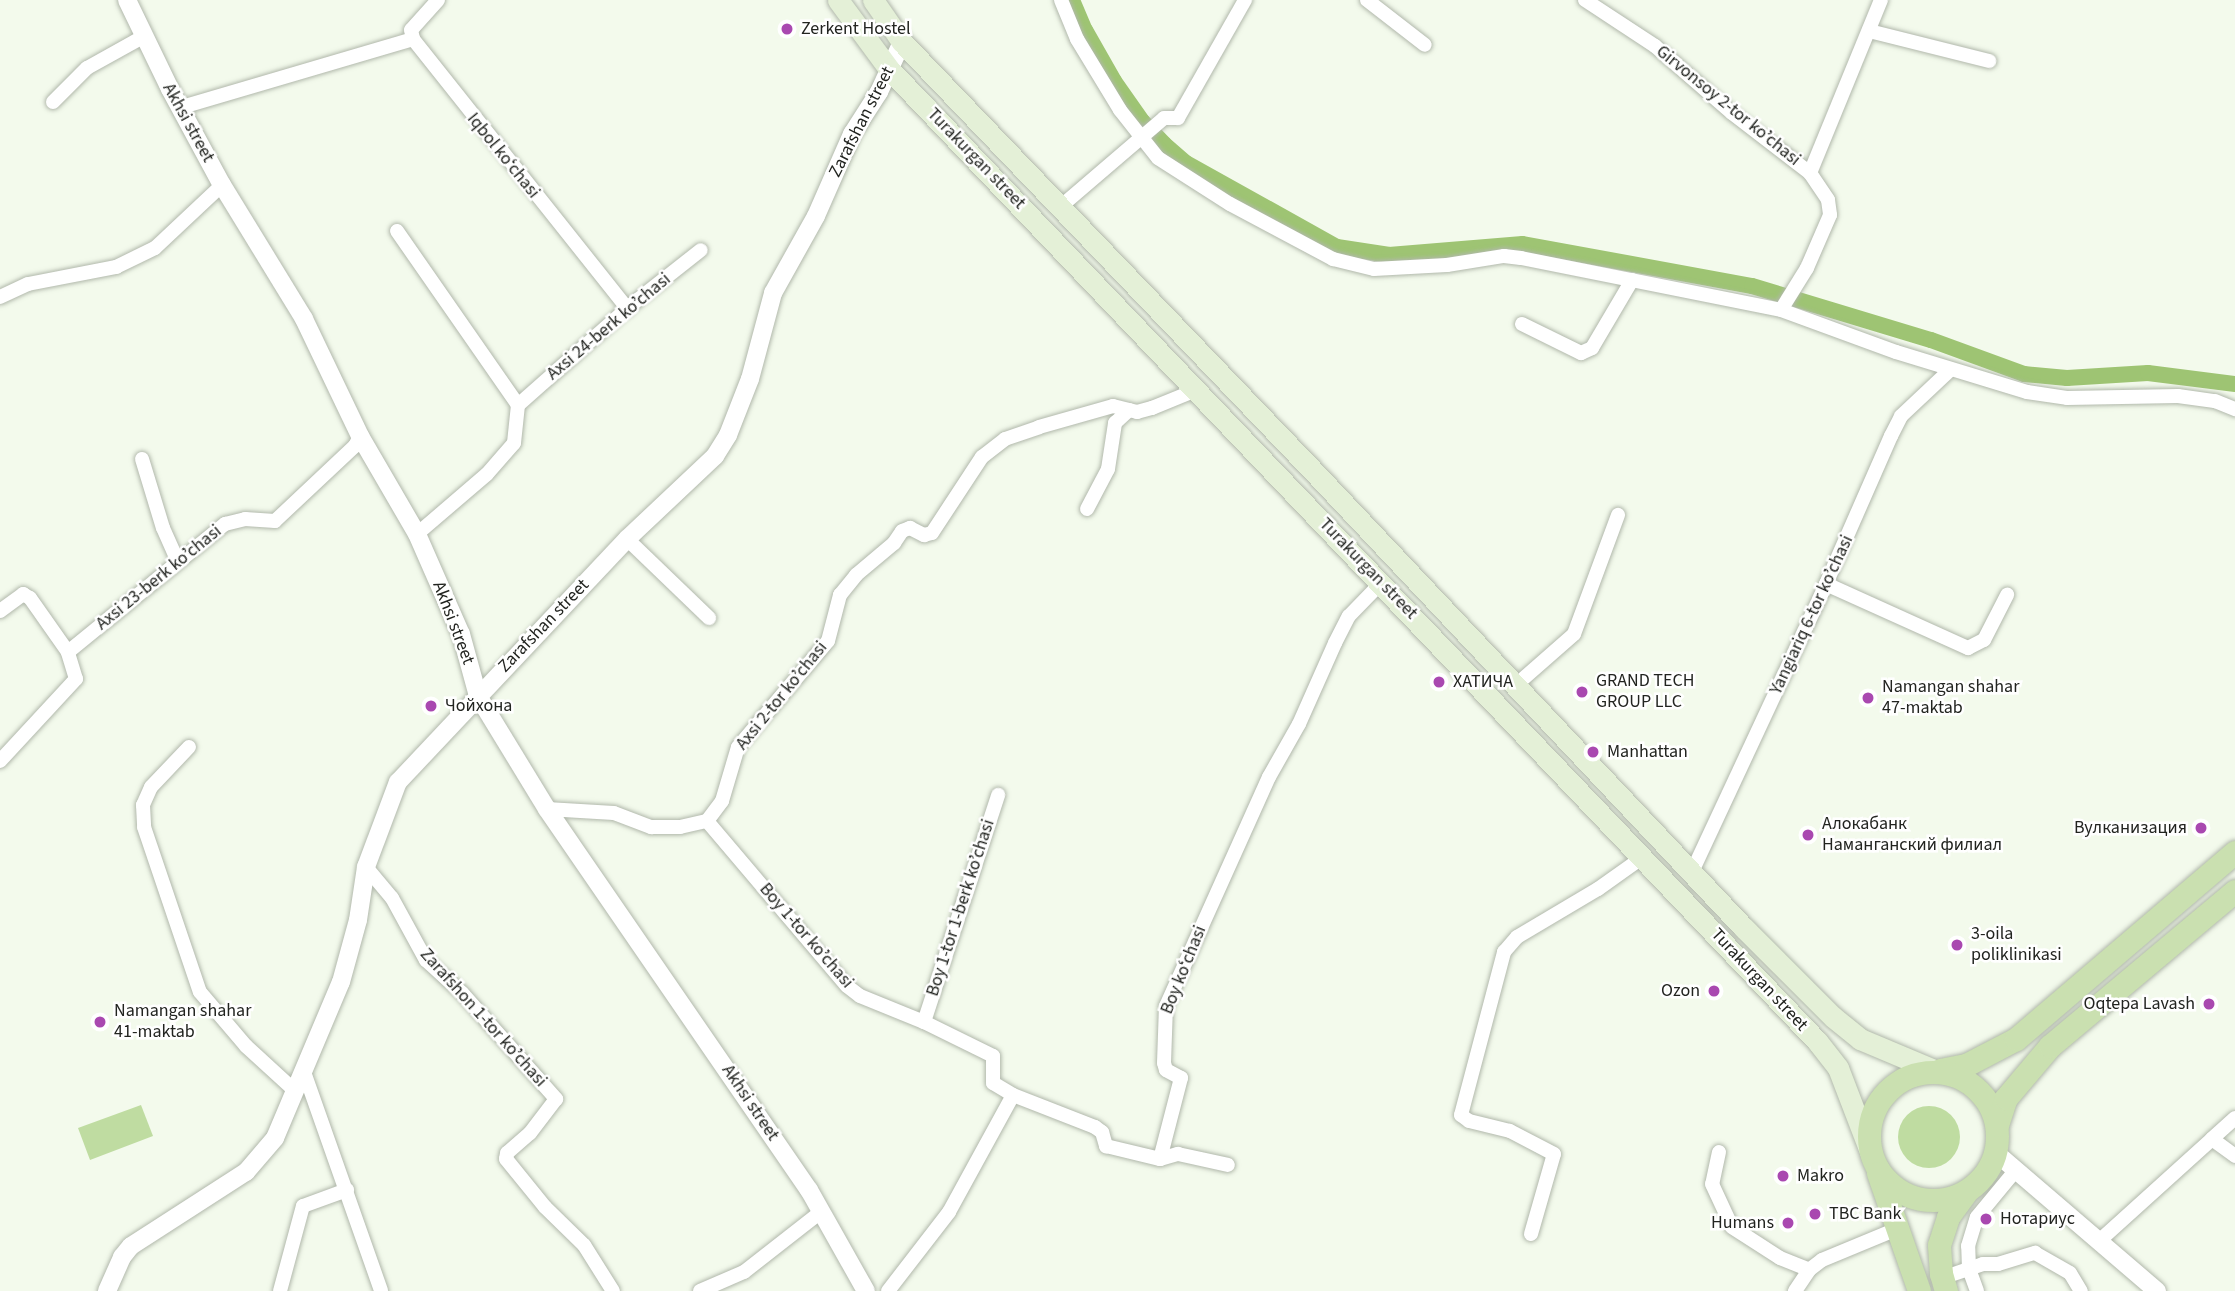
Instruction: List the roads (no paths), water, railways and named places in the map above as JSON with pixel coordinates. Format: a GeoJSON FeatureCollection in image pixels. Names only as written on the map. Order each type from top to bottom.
{"type":"FeatureCollection","features":[{"type":"Feature","properties":{"kind":"main road","name":"Turakurgan street"},"geometry":{"type":"LineString","coordinates":[[838,0],[889,69],[1817,1041],[1838,1068],[1852,1096],[1871,1154]]}},
{"type":"Feature","properties":{"kind":"main road","name":"Turakurgan street"},"geometry":{"type":"LineString","coordinates":[[873,0],[902,42],[1516,685],[1691,874],[1842,1024],[1884,1051],[1936,1070]]}},
{"type":"Feature","properties":{"kind":"main road"},"geometry":{"type":"LineString","coordinates":[[1919,1291],[1871,1154],[1870,1124],[1882,1096],[1897,1082],[1915,1073],[1966,1065],[2016,1039],[2235,852]]}},
{"type":"Feature","properties":{"kind":"main road"},"geometry":{"type":"LineString","coordinates":[[1944,1285],[1939,1245],[1948,1217],[1966,1192],[1980,1181],[1996,1153],[1997,1125],[2006,1098],[2049,1046],[2235,891]]}},
{"type":"Feature","properties":{"kind":"main road"},"geometry":{"type":"LineString","coordinates":[[1936,1070],[1957,1075],[1976,1087],[1990,1104],[1997,1125]]}},
{"type":"Feature","properties":{"kind":"main road"},"geometry":{"type":"LineString","coordinates":[[1871,1154],[1879,1172],[1892,1186],[1909,1196],[1928,1200],[1948,1199],[1966,1192]]}},
{"type":"Feature","properties":{"kind":"street","name":"Akhsi street"},"geometry":{"type":"LineString","coordinates":[[127,0],[143,37],[222,185],[304,319],[360,436],[417,534],[461,634],[478,696],[547,809],[822,1211],[866,1291]]}},
{"type":"Feature","properties":{"kind":"street"},"geometry":{"type":"LineString","coordinates":[[182,107],[412,39],[411,30],[438,0]]}},
{"type":"Feature","properties":{"kind":"street"},"geometry":{"type":"LineString","coordinates":[[1061,0],[1077,39],[1146,133],[1158,158],[1195,183],[1303,245],[1357,267],[1402,269],[1504,256],[1783,307],[1951,370],[2048,396],[2125,399],[2178,396],[2215,401],[2235,409]]}},
{"type":"Feature","properties":{"kind":"street"},"geometry":{"type":"LineString","coordinates":[[1059,208],[1164,118],[1178,118],[1245,0]]}},
{"type":"Feature","properties":{"kind":"street"},"geometry":{"type":"LineString","coordinates":[[1367,0],[1425,45]]}},
{"type":"Feature","properties":{"kind":"street","name":"Girvonsoy 2-tor koʼchasi"},"geometry":{"type":"LineString","coordinates":[[1585,0],[1656,46],[1757,134],[1811,173],[1828,200],[1830,215],[1798,285],[1783,307]]}},
{"type":"Feature","properties":{"kind":"street"},"geometry":{"type":"LineString","coordinates":[[1811,173],[1881,0]]}},
{"type":"Feature","properties":{"kind":"street"},"geometry":{"type":"LineString","coordinates":[[1868,31],[1989,61]]}},
{"type":"Feature","properties":{"kind":"street"},"geometry":{"type":"LineString","coordinates":[[53,102],[87,68],[143,37]]}},
{"type":"Feature","properties":{"kind":"street","name":"Iqbol koʻchasi"},"geometry":{"type":"LineString","coordinates":[[412,39],[628,309]]}},
{"type":"Feature","properties":{"kind":"street","name":"Zarafshan street"},"geometry":{"type":"LineString","coordinates":[[107,1291],[122,1257],[131,1246],[246,1172],[275,1138],[341,982],[358,920],[366,867],[398,782],[627,539],[715,456],[728,435],[750,379],[774,293],[816,216],[852,134],[902,42]]}},
{"type":"Feature","properties":{"kind":"street"},"geometry":{"type":"LineString","coordinates":[[0,298],[28,284],[116,267],[155,248],[222,185]]}},
{"type":"Feature","properties":{"kind":"street"},"geometry":{"type":"LineString","coordinates":[[397,231],[518,405],[514,443],[478,483],[417,534]]}},
{"type":"Feature","properties":{"kind":"street","name":"Аxsi 24-berk koʼchasi"},"geometry":{"type":"LineString","coordinates":[[518,405],[628,309],[701,250]]}},
{"type":"Feature","properties":{"kind":"street"},"geometry":{"type":"LineString","coordinates":[[1522,324],[1581,353],[1592,348],[1632,280]]}},
{"type":"Feature","properties":{"kind":"street","name":"Yangiаriq 6-tor koʼchasi"},"geometry":{"type":"LineString","coordinates":[[1691,874],[1901,416],[1951,370]]}},
{"type":"Feature","properties":{"kind":"street","name":"Аxsi 2-tor koʼchasi"},"geometry":{"type":"LineString","coordinates":[[706,821],[722,802],[738,747],[828,641],[840,595],[856,575],[894,543],[906,528],[927,535],[932,533],[982,457],[1005,439],[1113,406],[1137,412],[1166,405],[1196,390]]}},
{"type":"Feature","properties":{"kind":"street"},"geometry":{"type":"LineString","coordinates":[[1087,509],[1108,469],[1115,423],[1129,410]]}},
{"type":"Feature","properties":{"kind":"street","name":"Аxsi 23-berk koʼchasi"},"geometry":{"type":"LineString","coordinates":[[68,652],[234,520],[275,521],[355,446],[360,436]]}},
{"type":"Feature","properties":{"kind":"street"},"geometry":{"type":"LineString","coordinates":[[142,458],[163,528],[178,562]]}},
{"type":"Feature","properties":{"kind":"street"},"geometry":{"type":"LineString","coordinates":[[1516,685],[1574,634],[1618,515]]}},
{"type":"Feature","properties":{"kind":"street"},"geometry":{"type":"LineString","coordinates":[[627,539],[709,618]]}},
{"type":"Feature","properties":{"kind":"street","name":"Boy koʻchasi"},"geometry":{"type":"LineString","coordinates":[[1160,1159],[1181,1078],[1166,1070],[1164,1063],[1166,1006],[1269,777],[1299,724],[1335,643],[1349,616],[1381,582]]}},
{"type":"Feature","properties":{"kind":"street"},"geometry":{"type":"LineString","coordinates":[[1826,584],[1968,648],[1984,640],[2007,595]]}},
{"type":"Feature","properties":{"kind":"street"},"geometry":{"type":"LineString","coordinates":[[0,611],[19,595],[30,598],[68,652],[76,679],[0,761]]}},
{"type":"Feature","properties":{"kind":"street"},"geometry":{"type":"LineString","coordinates":[[189,747],[150,787],[143,805],[144,827],[200,992],[246,1046],[295,1090]]}},
{"type":"Feature","properties":{"kind":"street","name":"Boy 1-tor 1-berk koʼchasi"},"geometry":{"type":"LineString","coordinates":[[925,1021],[998,795]]}},
{"type":"Feature","properties":{"kind":"street"},"geometry":{"type":"LineString","coordinates":[[547,809],[614,813],[651,827],[680,827],[706,821]]}},
{"type":"Feature","properties":{"kind":"street","name":"Boy 1-tor koʼchasi"},"geometry":{"type":"LineString","coordinates":[[706,821],[847,986],[883,1007],[925,1021],[993,1056],[993,1083],[1013,1095]]}},
{"type":"Feature","properties":{"kind":"street"},"geometry":{"type":"LineString","coordinates":[[1531,1234],[1555,1154],[1510,1131],[1469,1121],[1461,1115],[1504,951],[1517,937],[1598,889],[1643,856]]}},
{"type":"Feature","properties":{"kind":"street","name":"Zarafshon 1-tor koʼchasi"},"geometry":{"type":"LineString","coordinates":[[366,867],[398,908],[426,960],[462,993],[556,1099],[530,1133],[507,1153],[506,1159],[545,1207],[584,1245],[613,1291]]}},
{"type":"Feature","properties":{"kind":"street"},"geometry":{"type":"LineString","coordinates":[[303,1069],[381,1291]]}},
{"type":"Feature","properties":{"kind":"street"},"geometry":{"type":"LineString","coordinates":[[888,1291],[949,1212],[1013,1095],[1100,1130],[1106,1146],[1160,1159],[1178,1154],[1228,1165]]}},
{"type":"Feature","properties":{"kind":"street"},"geometry":{"type":"LineString","coordinates":[[2098,1242],[2235,1118]]}},
{"type":"Feature","properties":{"kind":"street"},"geometry":{"type":"LineString","coordinates":[[2212,1139],[2235,1156]]}},
{"type":"Feature","properties":{"kind":"street"},"geometry":{"type":"LineString","coordinates":[[1718,1152],[1712,1184],[1732,1227],[1780,1258],[1809,1270]]}},
{"type":"Feature","properties":{"kind":"street"},"geometry":{"type":"LineString","coordinates":[[1996,1153],[2157,1291]]}},
{"type":"Feature","properties":{"kind":"street"},"geometry":{"type":"LineString","coordinates":[[1977,1291],[1969,1269],[1968,1246],[1978,1217],[2015,1171]]}},
{"type":"Feature","properties":{"kind":"street"},"geometry":{"type":"LineString","coordinates":[[280,1291],[303,1206],[347,1189]]}},
{"type":"Feature","properties":{"kind":"street"},"geometry":{"type":"LineString","coordinates":[[700,1291],[744,1272],[822,1211]]}},
{"type":"Feature","properties":{"kind":"street"},"geometry":{"type":"LineString","coordinates":[[1798,1289],[1809,1270],[1822,1260],[1897,1229]]}},
{"type":"Feature","properties":{"kind":"street"},"geometry":{"type":"LineString","coordinates":[[1944,1285],[1969,1269],[2035,1253],[2070,1273],[2081,1291]]}},
{"type":"Feature","properties":{"kind":"waterway"},"geometry":{"type":"LineString","coordinates":[[1072,0],[1085,30],[1114,81],[1142,121],[1164,144],[1186,163],[1337,247],[1389,255],[1523,244],[1752,286],[1931,340],[2024,374],[2067,378],[2148,373],[2235,384]]}},
{"type":"Feature","properties":{"kind":"place","name":"Zerkent Hostel"},"geometry":{"type":"Point","coordinates":[787,29]}},
{"type":"Feature","properties":{"kind":"place","name":"ХАТИЧА"},"geometry":{"type":"Point","coordinates":[1439,682]}},
{"type":"Feature","properties":{"kind":"place","name":"GRAND TECH GROUP LLC"},"geometry":{"type":"Point","coordinates":[1582,692]}},
{"type":"Feature","properties":{"kind":"place","name":"Namangan shahar 47-maktab"},"geometry":{"type":"Point","coordinates":[1868,698]}},
{"type":"Feature","properties":{"kind":"place","name":"Чойхона"},"geometry":{"type":"Point","coordinates":[431,706]}},
{"type":"Feature","properties":{"kind":"place","name":"Manhattan"},"geometry":{"type":"Point","coordinates":[1593,752]}},
{"type":"Feature","properties":{"kind":"place","name":"Вулканизация"},"geometry":{"type":"Point","coordinates":[2201,828]}},
{"type":"Feature","properties":{"kind":"place","name":"Алокабанк Наманганский филиал"},"geometry":{"type":"Point","coordinates":[1808,835]}},
{"type":"Feature","properties":{"kind":"place","name":"3-oila poliklinikasi"},"geometry":{"type":"Point","coordinates":[1957,945]}},
{"type":"Feature","properties":{"kind":"place","name":"Ozon"},"geometry":{"type":"Point","coordinates":[1714,991]}},
{"type":"Feature","properties":{"kind":"place","name":"Oqtepa Lavash"},"geometry":{"type":"Point","coordinates":[2209,1004]}},
{"type":"Feature","properties":{"kind":"place","name":"Namangan shahar 41-maktab"},"geometry":{"type":"Point","coordinates":[100,1022]}},
{"type":"Feature","properties":{"kind":"place","name":"Makro"},"geometry":{"type":"Point","coordinates":[1783,1176]}},
{"type":"Feature","properties":{"kind":"place","name":"TBC Bank"},"geometry":{"type":"Point","coordinates":[1815,1214]}},
{"type":"Feature","properties":{"kind":"place","name":"Нотариус"},"geometry":{"type":"Point","coordinates":[1986,1219]}},
{"type":"Feature","properties":{"kind":"place","name":"Humans"},"geometry":{"type":"Point","coordinates":[1788,1223]}}]}
